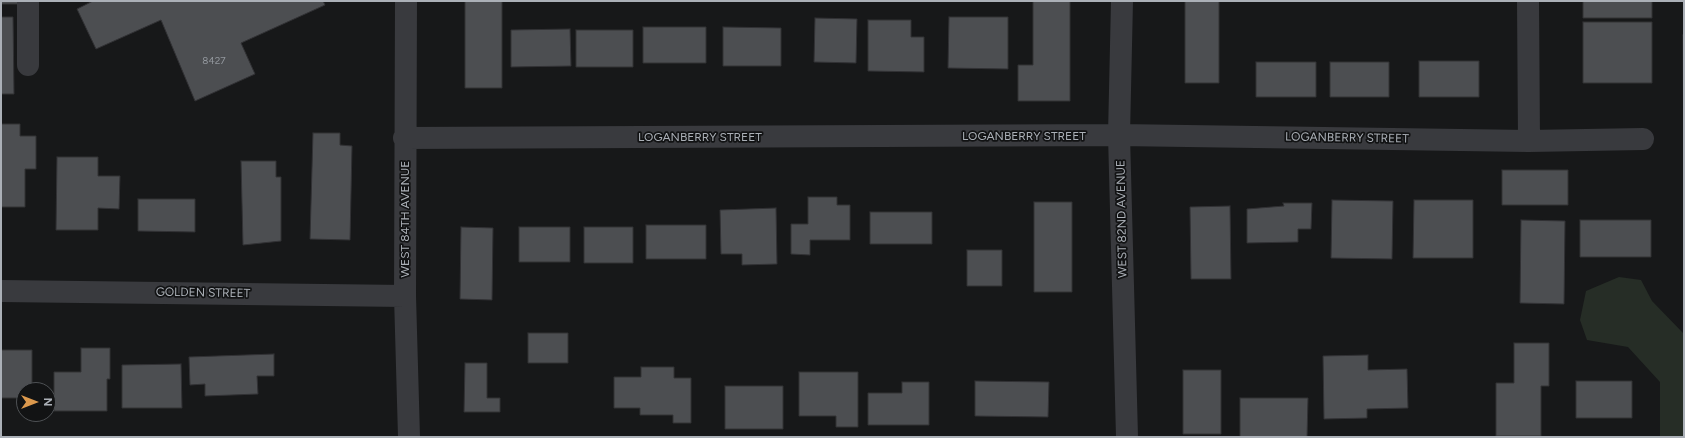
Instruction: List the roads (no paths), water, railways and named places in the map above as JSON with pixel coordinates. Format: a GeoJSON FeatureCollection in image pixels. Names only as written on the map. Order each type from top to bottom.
{"type":"FeatureCollection","features":[{"type":"Feature","properties":{"kind":"street"},"geometry":{"type":"LineString","coordinates":[[28,1],[28,65]]}},
{"type":"Feature","properties":{"kind":"street","name":"WEST 84TH AVENUE"},"geometry":{"type":"LineString","coordinates":[[406,1],[404,138],[405,296],[409,437]]}},
{"type":"Feature","properties":{"kind":"street","name":"WEST 82ND AVENUE"},"geometry":{"type":"LineString","coordinates":[[1122,1],[1119,135],[1127,437]]}},
{"type":"Feature","properties":{"kind":"street"},"geometry":{"type":"LineString","coordinates":[[1528,1],[1529,141]]}},
{"type":"Feature","properties":{"kind":"street","name":"LOGANBERRY STREET"},"geometry":{"type":"LineString","coordinates":[[404,138],[1119,135],[1529,141],[1642,139]]}},
{"type":"Feature","properties":{"kind":"street","name":"GOLDEN STREET"},"geometry":{"type":"LineString","coordinates":[[1,290],[405,296]]}}]}
